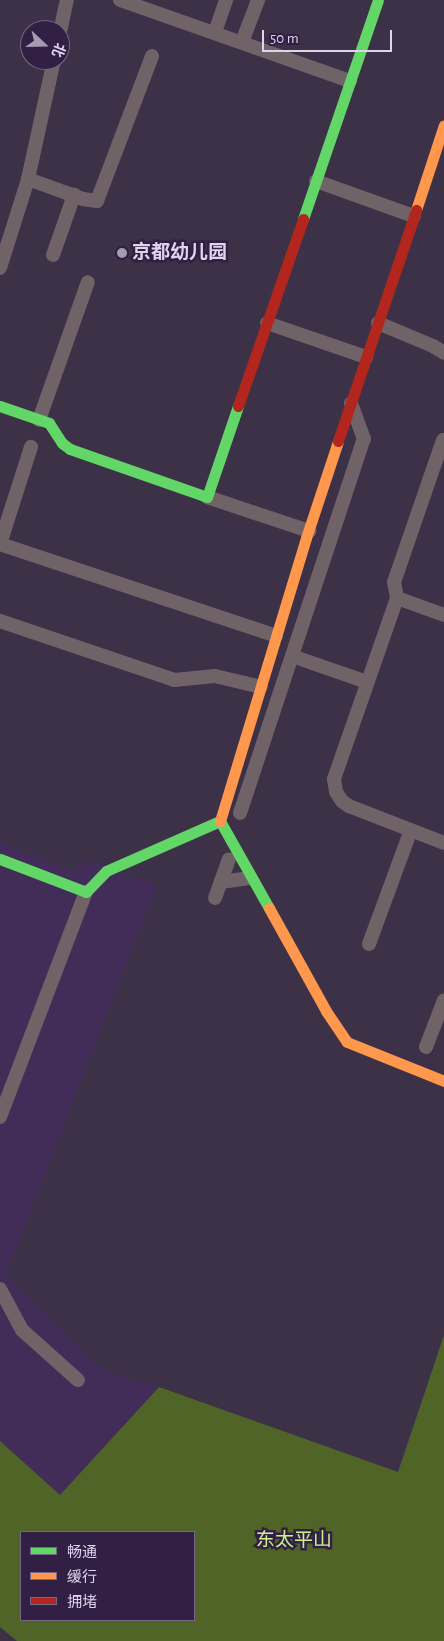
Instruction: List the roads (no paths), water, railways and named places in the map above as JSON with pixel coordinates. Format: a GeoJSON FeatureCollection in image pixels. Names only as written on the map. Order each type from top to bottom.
{"type":"FeatureCollection","features":[{"type":"Feature","properties":{"kind":"street"},"geometry":{"type":"LineString","coordinates":[[63,20],[67,0]]}},
{"type":"Feature","properties":{"kind":"street"},"geometry":{"type":"LineString","coordinates":[[120,0],[144,4],[350,82]]}},
{"type":"Feature","properties":{"kind":"street"},"geometry":{"type":"LineString","coordinates":[[214,32],[226,0]]}},
{"type":"Feature","properties":{"kind":"street"},"geometry":{"type":"LineString","coordinates":[[242,42],[258,0]]}},
{"type":"Feature","properties":{"kind":"street"},"geometry":{"type":"LineString","coordinates":[[208,496],[378,0]]}},
{"type":"Feature","properties":{"kind":"street"},"geometry":{"type":"LineString","coordinates":[[28,179],[74,195],[97,200],[152,56]]}},
{"type":"Feature","properties":{"kind":"street"},"geometry":{"type":"LineString","coordinates":[[0,268],[28,179],[52,70]]}},
{"type":"Feature","properties":{"kind":"street"},"geometry":{"type":"LineString","coordinates":[[444,125],[440,153],[414,216],[309,531],[220,821],[326,1011],[347,1042],[444,1081]]}},
{"type":"Feature","properties":{"kind":"street"},"geometry":{"type":"LineString","coordinates":[[316,181],[414,216]]}},
{"type":"Feature","properties":{"kind":"street"},"geometry":{"type":"LineString","coordinates":[[53,255],[74,195]]}},
{"type":"Feature","properties":{"kind":"street"},"geometry":{"type":"LineString","coordinates":[[39,420],[88,282]]}},
{"type":"Feature","properties":{"kind":"street"},"geometry":{"type":"LineString","coordinates":[[267,323],[366,358]]}},
{"type":"Feature","properties":{"kind":"street"},"geometry":{"type":"LineString","coordinates":[[378,323],[433,346],[444,354]]}},
{"type":"Feature","properties":{"kind":"street"},"geometry":{"type":"LineString","coordinates":[[240,813],[364,439],[352,403]]}},
{"type":"Feature","properties":{"kind":"street"},"geometry":{"type":"LineString","coordinates":[[0,406],[53,427],[62,443],[70,448],[309,531]]}},
{"type":"Feature","properties":{"kind":"street"},"geometry":{"type":"LineString","coordinates":[[443,440],[394,582],[398,598],[334,779],[336,792],[342,801],[349,806],[444,843]]}},
{"type":"Feature","properties":{"kind":"street"},"geometry":{"type":"LineString","coordinates":[[31,447],[0,544],[276,636]]}},
{"type":"Feature","properties":{"kind":"street"},"geometry":{"type":"LineString","coordinates":[[398,598],[444,615]]}},
{"type":"Feature","properties":{"kind":"street"},"geometry":{"type":"LineString","coordinates":[[0,621],[174,680],[215,676],[261,687]]}},
{"type":"Feature","properties":{"kind":"street"},"geometry":{"type":"LineString","coordinates":[[292,656],[367,682]]}},
{"type":"Feature","properties":{"kind":"street"},"geometry":{"type":"LineString","coordinates":[[0,1117],[86,892],[106,871],[220,821]]}},
{"type":"Feature","properties":{"kind":"street"},"geometry":{"type":"LineString","coordinates":[[370,944],[411,830]]}},
{"type":"Feature","properties":{"kind":"street"},"geometry":{"type":"LineString","coordinates":[[0,859],[86,892]]}},
{"type":"Feature","properties":{"kind":"street"},"geometry":{"type":"LineString","coordinates":[[215,898],[229,859]]}},
{"type":"Feature","properties":{"kind":"street"},"geometry":{"type":"LineString","coordinates":[[220,882],[251,878]]}},
{"type":"Feature","properties":{"kind":"street"},"geometry":{"type":"LineString","coordinates":[[426,1047],[444,1000]]}},
{"type":"Feature","properties":{"kind":"street"},"geometry":{"type":"LineString","coordinates":[[0,1289],[22,1330],[78,1380]]}},
{"type":"Feature","properties":{"kind":"place","name":"京都幼儿园"},"geometry":{"type":"Point","coordinates":[122,253]}},
{"type":"Feature","properties":{"kind":"park label","name":"东太平山"},"geometry":{"type":"Point","coordinates":[294,1541]}}]}
